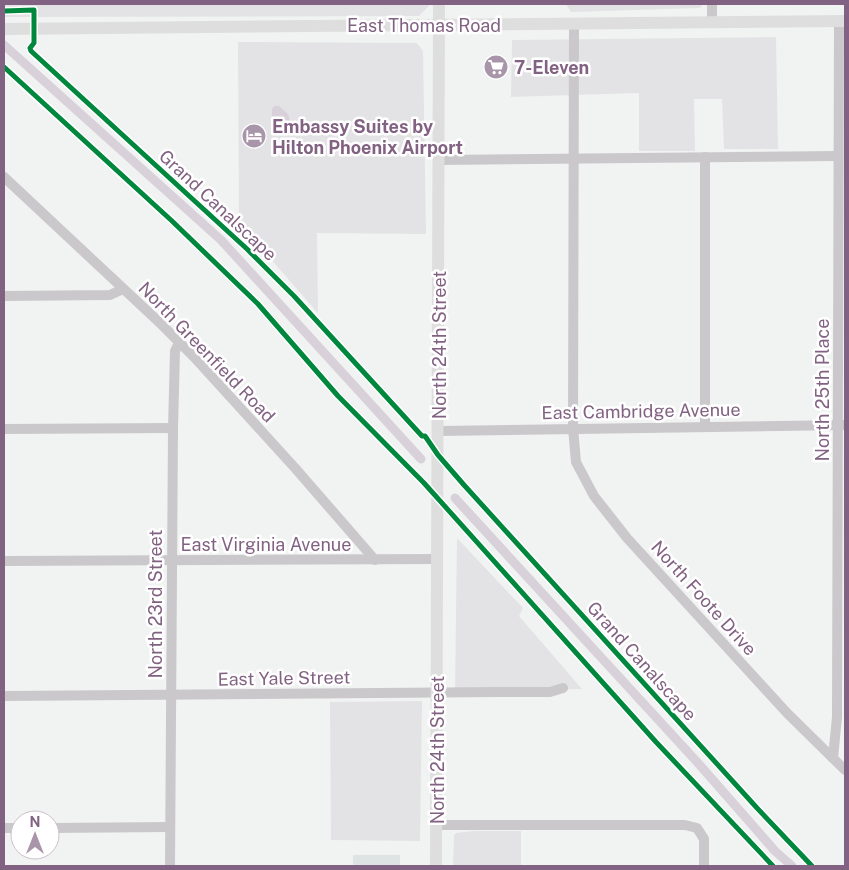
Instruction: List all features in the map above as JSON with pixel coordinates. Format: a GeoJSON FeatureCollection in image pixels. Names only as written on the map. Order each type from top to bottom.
{"type":"FeatureCollection","features":[{"type":"Feature","properties":{"kind":"main road","name":"North 24th Street"},"geometry":{"type":"LineString","coordinates":[[436,866],[439,492],[439,4]]}},
{"type":"Feature","properties":{"kind":"main road","name":"East Thomas Road"},"geometry":{"type":"LineString","coordinates":[[4,29],[842,21]]}},
{"type":"Feature","properties":{"kind":"street"},"geometry":{"type":"LineString","coordinates":[[712,4],[712,22]]}},
{"type":"Feature","properties":{"kind":"street","name":"North 25th Place"},"geometry":{"type":"LineString","coordinates":[[833,758],[837,717],[842,425],[838,156],[842,21]]}},
{"type":"Feature","properties":{"kind":"street","name":"North Foote Drive"},"geometry":{"type":"LineString","coordinates":[[574,24],[573,428],[576,462],[594,496],[622,531],[787,713],[845,770]]}},
{"type":"Feature","properties":{"kind":"street"},"geometry":{"type":"LineString","coordinates":[[440,160],[838,156]]}},
{"type":"Feature","properties":{"kind":"street"},"geometry":{"type":"LineString","coordinates":[[704,157],[705,426]]}},
{"type":"Feature","properties":{"kind":"street","name":"North Greenfield Road"},"geometry":{"type":"LineString","coordinates":[[4,177],[179,343],[282,453],[375,560]]}},
{"type":"Feature","properties":{"kind":"street"},"geometry":{"type":"LineString","coordinates":[[4,296],[110,295],[123,289]]}},
{"type":"Feature","properties":{"kind":"street","name":"North 23rd Street"},"geometry":{"type":"LineString","coordinates":[[170,866],[173,428],[175,351],[179,343]]}},
{"type":"Feature","properties":{"kind":"street","name":"East Cambridge Avenue"},"geometry":{"type":"LineString","coordinates":[[438,431],[842,425]]}},
{"type":"Feature","properties":{"kind":"street"},"geometry":{"type":"LineString","coordinates":[[4,429],[173,428]]}},
{"type":"Feature","properties":{"kind":"street","name":"East Virginia Avenue"},"geometry":{"type":"LineString","coordinates":[[4,561],[172,562],[438,559]]}},
{"type":"Feature","properties":{"kind":"street","name":"East Yale Street"},"geometry":{"type":"LineString","coordinates":[[4,696],[550,692],[564,688]]}},
{"type":"Feature","properties":{"kind":"street"},"geometry":{"type":"LineString","coordinates":[[436,825],[685,825],[697,828],[704,839],[704,866]]}},
{"type":"Feature","properties":{"kind":"street"},"geometry":{"type":"LineString","coordinates":[[60,828],[170,827]]}},
{"type":"Feature","properties":{"kind":"shaded area"},"geometry":{"type":"Polygon","coordinates":[[[4,4],[429,4],[429,6],[419,16],[4,17],[4,4]]]}},
{"type":"Feature","properties":{"kind":"shaded area"},"geometry":{"type":"Polygon","coordinates":[[[566,4],[703,4],[700,8],[571,12],[566,4]]]}},
{"type":"Feature","properties":{"kind":"shaded area"},"geometry":{"type":"Polygon","coordinates":[[[776,37],[778,149],[724,149],[722,99],[694,99],[695,151],[639,151],[639,93],[511,97],[512,40],[776,37]]]}},
{"type":"Feature","properties":{"kind":"shaded area"},"geometry":{"type":"Polygon","coordinates":[[[238,42],[417,43],[423,51],[426,234],[317,233],[318,313],[239,223],[238,42]]]}},
{"type":"Feature","properties":{"kind":"shaded area"},"geometry":{"type":"Polygon","coordinates":[[[274,106],[279,106],[288,114],[290,121],[288,124],[279,122],[272,116],[274,106]]]}},
{"type":"Feature","properties":{"kind":"shaded area"},"geometry":{"type":"Polygon","coordinates":[[[457,538],[523,608],[519,616],[582,689],[455,690],[457,538]]]}},
{"type":"Feature","properties":{"kind":"shaded area"},"geometry":{"type":"Polygon","coordinates":[[[422,701],[420,841],[331,840],[330,702],[422,701]]]}},
{"type":"Feature","properties":{"kind":"shaded area"},"geometry":{"type":"Polygon","coordinates":[[[521,831],[521,866],[453,866],[454,835],[456,833],[521,831]]]}},
{"type":"Feature","properties":{"kind":"shaded area"},"geometry":{"type":"Polygon","coordinates":[[[353,855],[400,855],[400,866],[353,866],[353,855]]]}},
{"type":"Feature","properties":{"kind":"waterway"},"geometry":{"type":"LineString","coordinates":[[4,45],[221,240],[421,459]]}},
{"type":"Feature","properties":{"kind":"waterway"},"geometry":{"type":"LineString","coordinates":[[455,498],[698,763],[775,851],[792,866]]}},
{"type":"Feature","properties":{"kind":"cycle path","name":"Grand Canalscape"},"geometry":{"type":"LineString","coordinates":[[4,11],[34,10],[34,43],[30,48],[31,51],[247,249],[294,296],[422,436],[425,436],[438,455],[464,485],[812,866]]}},
{"type":"Feature","properties":{"kind":"cycle path"},"geometry":{"type":"LineString","coordinates":[[4,67],[172,221],[258,304],[338,396],[424,483],[656,742],[773,866]]}},
{"type":"Feature","properties":{"kind":"place","name":"7-Eleven"},"geometry":{"type":"Point","coordinates":[496,67]}},
{"type":"Feature","properties":{"kind":"place","name":"Embassy Suites by Hilton Phoenix Airport"},"geometry":{"type":"Point","coordinates":[254,136]}}]}
